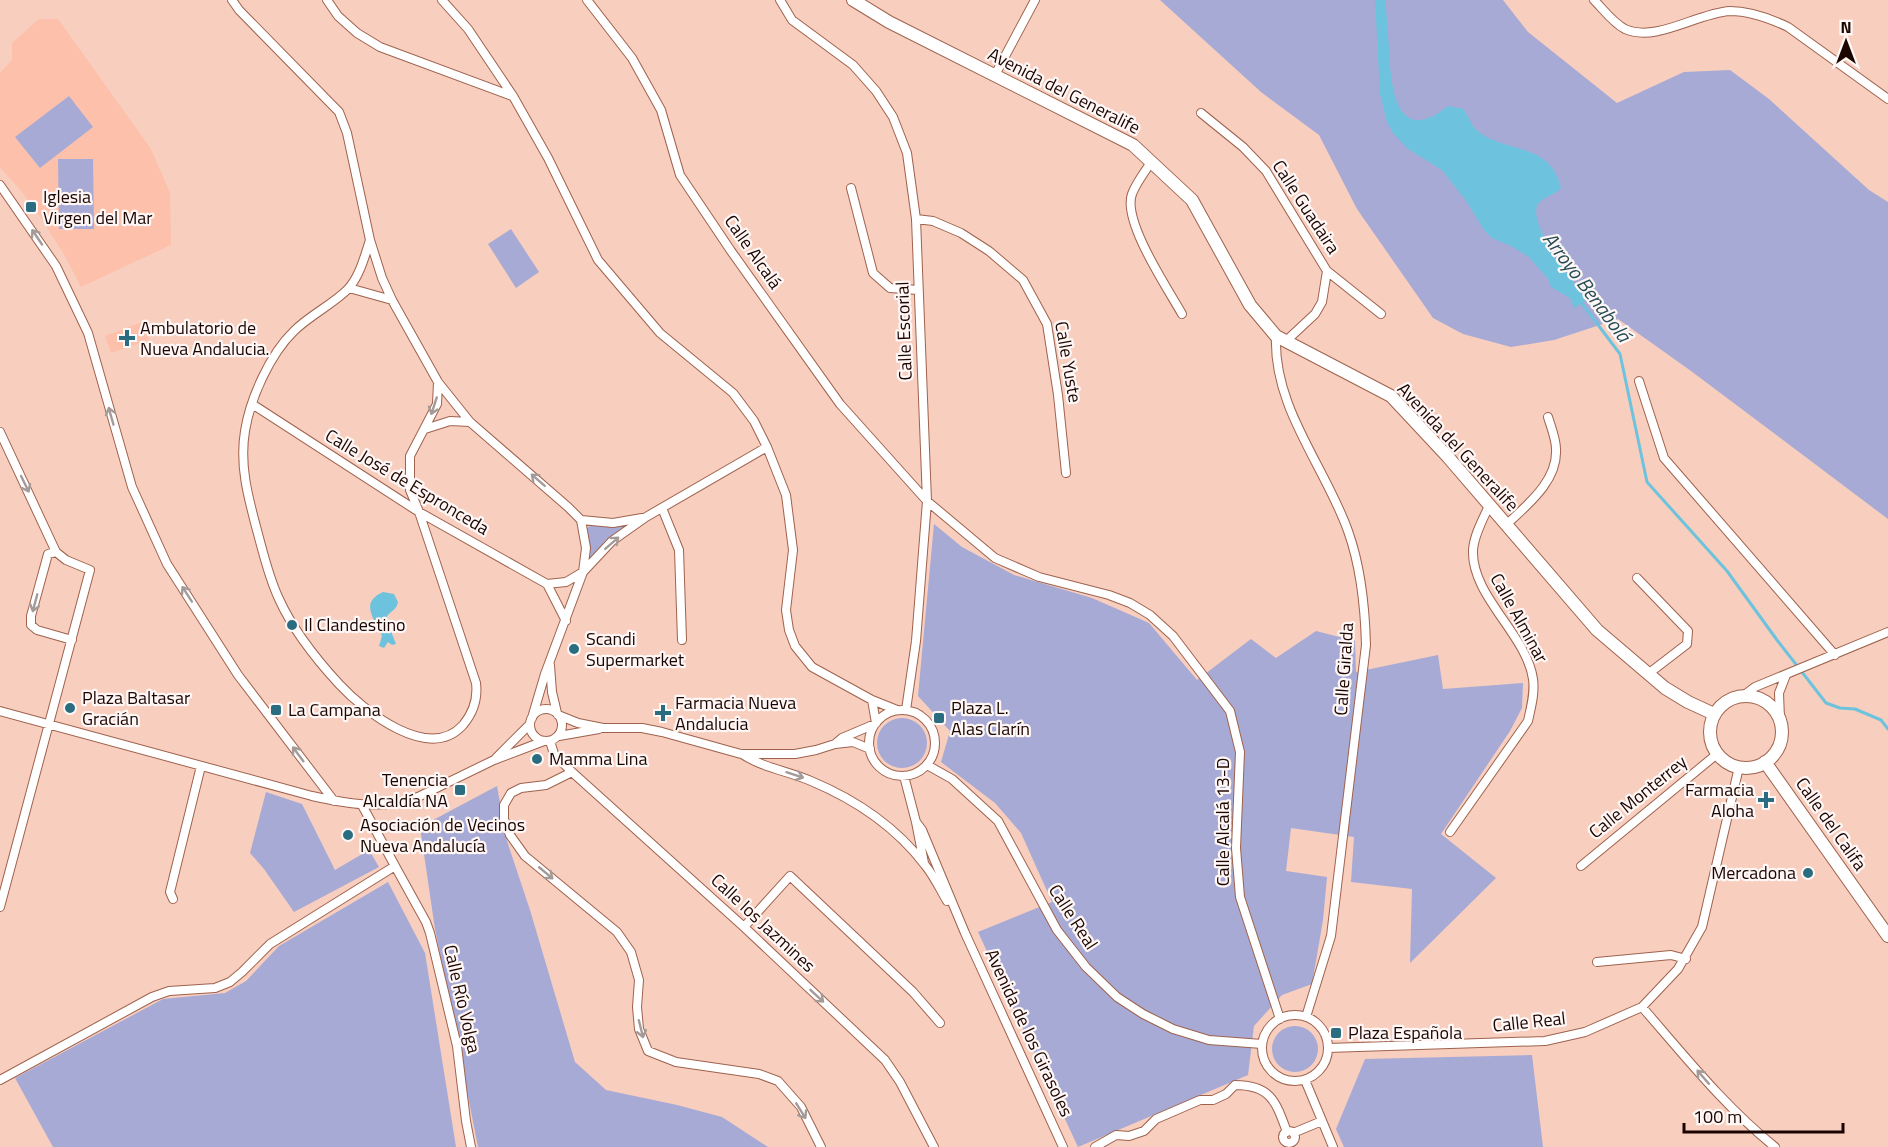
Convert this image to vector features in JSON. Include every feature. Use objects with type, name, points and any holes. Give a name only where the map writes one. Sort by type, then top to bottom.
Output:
[{"type":"street","points":[[232,0],[239,10],[339,112],[347,133],[370,240],[382,278],[438,382],[470,422],[580,520],[586,548],[583,573],[545,674],[531,721],[532,733],[539,740],[547,741]]},
{"type":"street","points":[[327,0],[338,16],[357,33],[380,46],[513,96]]},
{"type":"street","points":[[442,0],[468,29],[513,96],[548,158],[598,260],[660,333],[733,393],[754,421],[786,495],[793,550],[786,610],[789,630],[795,646],[812,667],[872,700],[916,712],[925,718],[935,736],[933,756],[927,765],[904,776],[886,771],[873,758],[870,749],[871,731],[875,723],[872,700]]},
{"type":"street","name":"Calle Alcalá","points":[[587,0],[633,58],[661,110],[680,175],[731,251],[840,404],[927,501]]},
{"type":"street","name":"Calle Escorial","points":[[780,0],[792,20],[853,66],[876,91],[893,117],[907,153],[915,219],[927,501],[916,641],[902,710]]},
{"type":"street","name":"Avenida del Generalife","points":[[853,0],[889,22],[1133,145],[1192,200],[1250,305],[1281,338],[1391,396],[1448,457],[1597,630],[1665,688],[1714,714]]},
{"type":"street","points":[[995,75],[1035,0]]},
{"type":"street","points":[[1594,0],[1624,29],[1642,33],[1730,11],[1770,19],[1788,27],[1888,99]]},
{"type":"street","name":"Calle Guadaira","points":[[1201,113],[1242,147],[1266,171],[1327,271],[1381,314]]},
{"type":"street","points":[[1151,162],[1131,196],[1131,212],[1135,230],[1182,314]]},
{"type":"street","points":[[0,185],[56,266],[88,333],[132,487],[167,564],[238,675],[334,801]]},
{"type":"street","points":[[851,188],[873,273],[890,288],[918,290]]},
{"type":"street","name":"Calle Yuste","points":[[915,219],[933,221],[961,233],[989,251],[1023,280],[1047,324],[1058,395],[1066,473]]},
{"type":"street","points":[[370,240],[361,266],[349,288],[294,330],[271,362],[252,404],[244,433],[246,490],[265,561],[278,598],[294,628],[340,685],[381,721],[416,736],[432,739],[451,734],[460,728],[474,707],[477,694],[476,683],[410,490],[410,456],[437,404],[438,382]]},
{"type":"street","name":"Calle Guadaira","points":[[1281,338],[1315,314],[1322,302],[1327,271]]},
{"type":"street","points":[[349,288],[392,300]]},
{"type":"street","name":"Calle Giralda","points":[[1281,338],[1275,355],[1282,389],[1349,532],[1362,590],[1366,645],[1331,936],[1306,1017]]},
{"type":"street","points":[[1639,381],[1664,458],[1835,655]]},
{"type":"street","name":"Calle José de Espronceda","points":[[252,404],[419,512],[547,584]]},
{"type":"street","points":[[1506,525],[1538,494],[1553,471],[1556,449],[1548,417]]},
{"type":"street","points":[[424,429],[450,421],[470,422]]},
{"type":"street","points":[[0,432],[56,552],[66,560],[90,570],[0,907]]},
{"type":"street","points":[[566,621],[547,584],[566,582],[583,573],[612,541],[646,517],[767,447]]},
{"type":"street","name":"Calle Alcalá 13-D","points":[[927,501],[994,558],[1039,577],[1109,595],[1130,603],[1150,615],[1173,636],[1230,711],[1240,752],[1236,848],[1240,897],[1280,1019]]},
{"type":"street","name":"Calle Alminar","points":[[1450,832],[1528,720],[1533,699],[1533,678],[1522,650],[1475,572],[1473,549],[1489,506]]},
{"type":"street","points":[[662,508],[679,550],[682,640]]},
{"type":"street","points":[[580,520],[613,523],[646,517]]},
{"type":"street","points":[[56,552],[48,554],[31,616],[31,625],[37,630],[72,640]]},
{"type":"street","points":[[1636,578],[1688,631],[1687,644],[1648,674]]},
{"type":"street","points":[[1786,675],[1779,693],[1782,731],[1780,744],[1774,754],[1765,762],[1752,767],[1738,767],[1726,762],[1717,754],[1709,734],[1714,714],[1726,701],[1743,696],[1755,687],[1888,632]]},
{"type":"street","points":[[550,664],[552,692],[562,725],[559,736]]},
{"type":"street","points":[[1743,696],[1761,699],[1769,704],[1780,719]]},
{"type":"street","points":[[494,760],[538,711],[543,710],[578,723],[603,728]]},
{"type":"street","points":[[836,744],[842,738],[875,723],[888,712],[902,710]]},
{"type":"street","points":[[0,711],[334,801],[378,806],[406,801],[494,760],[559,736],[603,728],[642,728],[741,754],[795,754],[853,742],[870,749]]},
{"type":"street","name":"Calle los Jazmines","points":[[547,741],[554,754],[572,772],[744,927],[885,1060],[900,1082],[934,1147]]},
{"type":"street","name":"Avenida de los Girasoles","points":[[741,754],[754,762],[807,779],[839,793],[888,826],[924,863],[965,933]]},
{"type":"street","name":"Calle Monterrey","points":[[1581,866],[1717,754]]},
{"type":"street","name":"Calle del Califa","points":[[1765,762],[1888,936]]},
{"type":"street","name":"Calle Real","points":[[927,765],[952,779],[998,821],[1057,930],[1086,967],[1117,997],[1143,1014],[1173,1029],[1209,1040],[1262,1044]]},
{"type":"street","points":[[173,899],[170,892],[201,766]]},
{"type":"street","name":"Calle Real","points":[[1328,1048],[1545,1041],[1585,1032],[1642,1006],[1678,969],[1702,927],[1738,767]]},
{"type":"street","points":[[572,772],[546,785],[521,788],[511,794],[504,805],[504,819],[510,835],[525,856],[617,932],[631,952],[639,980],[637,1007],[639,1029],[648,1051],[676,1062],[759,1074],[778,1081],[801,1107],[821,1147]]},
{"type":"street","name":"Avenida de los Girasoles","points":[[904,776],[924,863]]},
{"type":"street","name":"Calle Río Volga","points":[[362,805],[430,933],[457,1046],[471,1147]]},
{"type":"street","name":"Avenida de los Girasoles","points":[[916,822],[922,830],[965,933],[1063,1147]]},
{"type":"street","points":[[0,1080],[153,997],[169,991],[215,988],[230,982],[270,944],[395,866]]},
{"type":"street","points":[[744,927],[790,876],[913,992],[940,1023]]},
{"type":"street","points":[[1597,962],[1671,955],[1686,958]]},
{"type":"street","points":[[1642,1006],[1719,1095],[1775,1147]]},
{"type":"street","points":[[1288,1016],[1306,1017],[1322,1029],[1327,1038],[1327,1059],[1322,1068],[1305,1080],[1292,1081],[1279,1077],[1269,1069],[1263,1058],[1262,1044],[1265,1034],[1280,1019],[1288,1016]]},
{"type":"street","points":[[1305,1080],[1333,1147]]},
{"type":"street","points":[[1095,1147],[1116,1135],[1129,1136],[1144,1131],[1156,1119],[1200,1100],[1213,1100],[1226,1094],[1235,1085],[1244,1085],[1267,1094],[1276,1102],[1292,1138],[1322,1121]]},
{"type":"shaded area","points":[[1160,0],[1503,0],[1528,32],[1617,103],[1684,72],[1730,70],[1769,99],[1869,190],[1888,202],[1888,519],[1618,319],[1554,340],[1511,347],[1463,334],[1433,318],[1357,209],[1319,135],[1261,92]]},
{"type":"shaded area","points":[[1375,0],[1385,0],[1392,82],[1400,108],[1407,117],[1418,120],[1431,117],[1448,106],[1463,109],[1474,128],[1479,132],[1502,144],[1538,156],[1556,173],[1561,188],[1538,204],[1536,213],[1539,225],[1553,253],[1587,300],[1574,308],[1570,298],[1551,287],[1548,279],[1529,257],[1492,238],[1442,170],[1408,149],[1393,133],[1387,122],[1380,94]]},
{"type":"shaded area","points":[[39,19],[58,19],[151,149],[170,193],[171,245],[81,287],[41,218],[0,167],[0,73],[12,60],[12,43]]},
{"type":"shaded area","points":[[69,96],[93,127],[40,168],[15,137]]},
{"type":"shaded area","points":[[58,159],[93,159],[94,229],[59,229]]},
{"type":"shaded area","points":[[511,229],[539,272],[516,288],[488,244]]},
{"type":"shaded area","name":"Ambulatorio de Nueva Andalucia.","points":[[143,322],[149,340],[111,353],[105,336],[124,329],[127,336],[130,335],[128,327]]},
{"type":"shaded area","points":[[593,524],[612,527],[625,526],[605,541],[588,561],[587,528]]},
{"type":"shaded area","points":[[934,524],[962,547],[1014,575],[1092,598],[1149,623],[1197,680],[1251,639],[1276,658],[1316,631],[1355,641],[1356,672],[1438,655],[1443,689],[1523,683],[1522,708],[1510,731],[1441,834],[1496,878],[1410,963],[1412,889],[1351,882],[1354,837],[1291,828],[1286,871],[1327,877],[1323,920],[1312,984],[1282,995],[1254,1026],[1248,1075],[1078,1147],[978,932],[1052,902],[1021,833],[995,803],[941,762],[950,731],[918,696]]},
{"type":"shaded area","points":[[383,592],[394,594],[398,602],[386,619],[396,644],[392,645],[388,642],[384,648],[379,646],[382,636],[370,607],[371,601]]},
{"type":"shaded area","points":[[902,718],[920,725],[927,743],[920,761],[902,768],[884,761],[877,743],[884,725]]},
{"type":"shaded area","points":[[497,786],[507,841],[575,1062],[606,1090],[722,1117],[768,1147],[478,1147],[435,929],[420,827]]},
{"type":"shaded area","points":[[266,792],[302,804],[335,870],[369,850],[379,867],[294,912],[250,853]]},
{"type":"shaded area","points":[[388,882],[425,953],[456,1147],[53,1147],[15,1078],[163,999],[225,993],[246,981],[279,946]]},
{"type":"shaded area","points":[[1295,1026],[1311,1033],[1318,1049],[1311,1065],[1295,1072],[1279,1065],[1272,1049],[1279,1033]]},
{"type":"shaded area","points":[[1532,1055],[1543,1147],[1344,1147],[1336,1129],[1365,1059]]},
{"type":"waterway","name":"Arroyo Benabolá","points":[[1580,301],[1620,354],[1647,482],[1727,571],[1826,703],[1840,708],[1855,709],[1881,720],[1888,729]]},
{"type":"place","name":"Iglesia Virgen del Mar","points":[[31,207]]},
{"type":"place","name":"Ambulatorio de Nueva Andalucia.","points":[[127,338]]},
{"type":"place","name":"Il Clandestino","points":[[292,625]]},
{"type":"place","name":"Scandi Supermarket","points":[[574,649]]},
{"type":"place","name":"Plaza Baltasar Gracián","points":[[70,708]]},
{"type":"place","name":"La Campana","points":[[276,710]]},
{"type":"place","name":"Farmacia Nueva Andalucia","points":[[663,713]]},
{"type":"place","name":"Plaza L. Alas Clarín","points":[[939,718]]},
{"type":"place","name":"Mamma Lina","points":[[537,759]]},
{"type":"place","name":"Tenencia Alcaldía NA","points":[[460,790]]},
{"type":"place","name":"Farmacia Aloha","points":[[1766,800]]},
{"type":"place","name":"Asociación de Vecinos Nueva Andalucía","points":[[348,835]]},
{"type":"place","name":"Mercadona","points":[[1808,873]]},
{"type":"place","name":"Plaza Española","points":[[1336,1033]]}]
